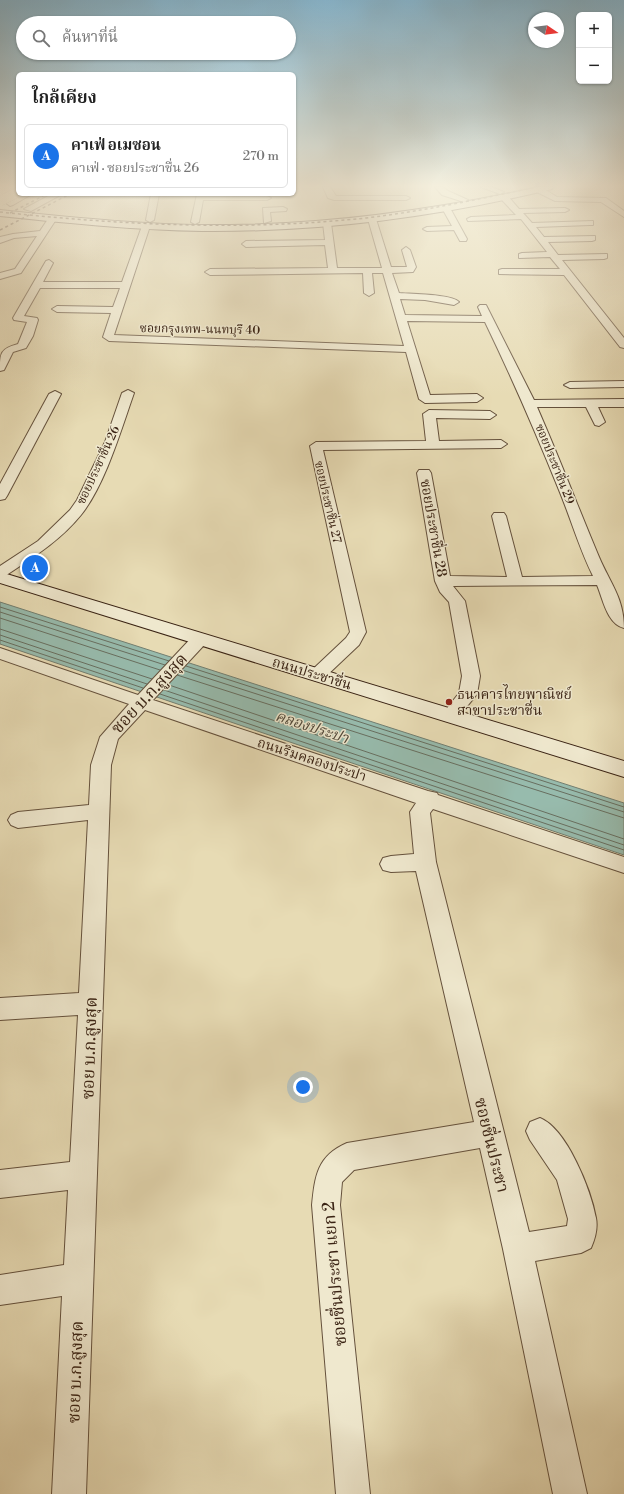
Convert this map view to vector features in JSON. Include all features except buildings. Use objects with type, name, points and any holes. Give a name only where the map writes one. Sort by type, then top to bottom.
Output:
[{"type":"main road","name":"ถนนประชาชื่น","points":[[0,578],[624,769]]},
{"type":"street","points":[[0,276],[18,271],[27,257]]},
{"type":"street","name":"ซอยกรุงเทพ-นนทบุรี 40","points":[[133,257],[126,273],[126,285],[108,337],[111,339],[410,348]]},
{"type":"street","points":[[331,257],[333,271]]},
{"type":"street","points":[[384,257],[425,399],[478,398]]},
{"type":"street","points":[[210,272],[388,271],[411,269],[408,257]]},
{"type":"street","points":[[556,257],[605,321],[622,340]]},
{"type":"street","points":[[0,368],[7,352],[10,349],[22,346],[28,336],[33,320],[18,318],[49,263]]},
{"type":"street","points":[[367,271],[369,293]]},
{"type":"street","points":[[502,272],[568,272]]},
{"type":"street","points":[[37,285],[126,285]]},
{"type":"street","points":[[395,296],[429,298],[454,302]]},
{"type":"street","name":"ซอยประชาชื่น 29","points":[[483,307],[530,404],[569,497],[592,559],[603,580],[619,619],[624,622]]},
{"type":"street","points":[[57,309],[118,310]]},
{"type":"street","points":[[402,318],[488,320]]},
{"type":"street","points":[[605,321],[618,321]]},
{"type":"street","points":[[570,385],[624,384]]},
{"type":"street","name":"ซอยประชาชื่น 26","points":[[0,573],[43,544],[75,513],[84,500],[111,442],[128,393]]},
{"type":"street","points":[[0,496],[55,394]]},
{"type":"street","points":[[590,403],[599,422]]},
{"type":"street","points":[[530,404],[624,403]]},
{"type":"street","points":[[433,444],[429,414],[490,415]]},
{"type":"street","name":"ซอยประชาชื่น 27","points":[[317,675],[353,641],[358,632],[316,446],[501,444]]},
{"type":"street","name":"ซอยประชาชื่น 28","points":[[424,473],[443,581],[448,592],[457,601],[471,676],[468,694],[450,716]]},
{"type":"street","points":[[499,516],[516,582]]},
{"type":"street","points":[[443,581],[516,582],[603,580]]},
{"type":"street","name":"ซอย บ.ก.สูงสุด","points":[[69,1494],[101,765],[109,737],[200,639]]},
{"type":"street","name":"ถนนริมคลองประปา","points":[[0,653],[624,865]]},
{"type":"street","name":"ซอยชื่นประชา","points":[[430,798],[420,812],[425,862],[518,1249],[570,1494]]},
{"type":"street","points":[[18,820],[99,812]]},
{"type":"street","points":[[391,864],[425,862]]},
{"type":"street","points":[[0,1009],[91,1003]]},
{"type":"street","points":[[518,1249],[581,1238],[582,1220],[569,1174],[540,1131]]},
{"type":"street","name":"ซอยชื่นประชา แยก 2","points":[[353,1494],[326,1205],[329,1176],[347,1157],[489,1133]]},
{"type":"street","points":[[0,1184],[84,1174]]},
{"type":"street","points":[[0,1290],[79,1278]]},
{"type":"water","name":"คลองประปา","points":[[0,602],[624,803],[624,855],[0,644]]},
{"type":"place","name":"คาเฟ่ อเมซอน","points":[[35,568]]},
{"type":"place","name":"ธนาคารไทยพาณิชย์ สาขาประชาชื่น","points":[[449,702]]}]
